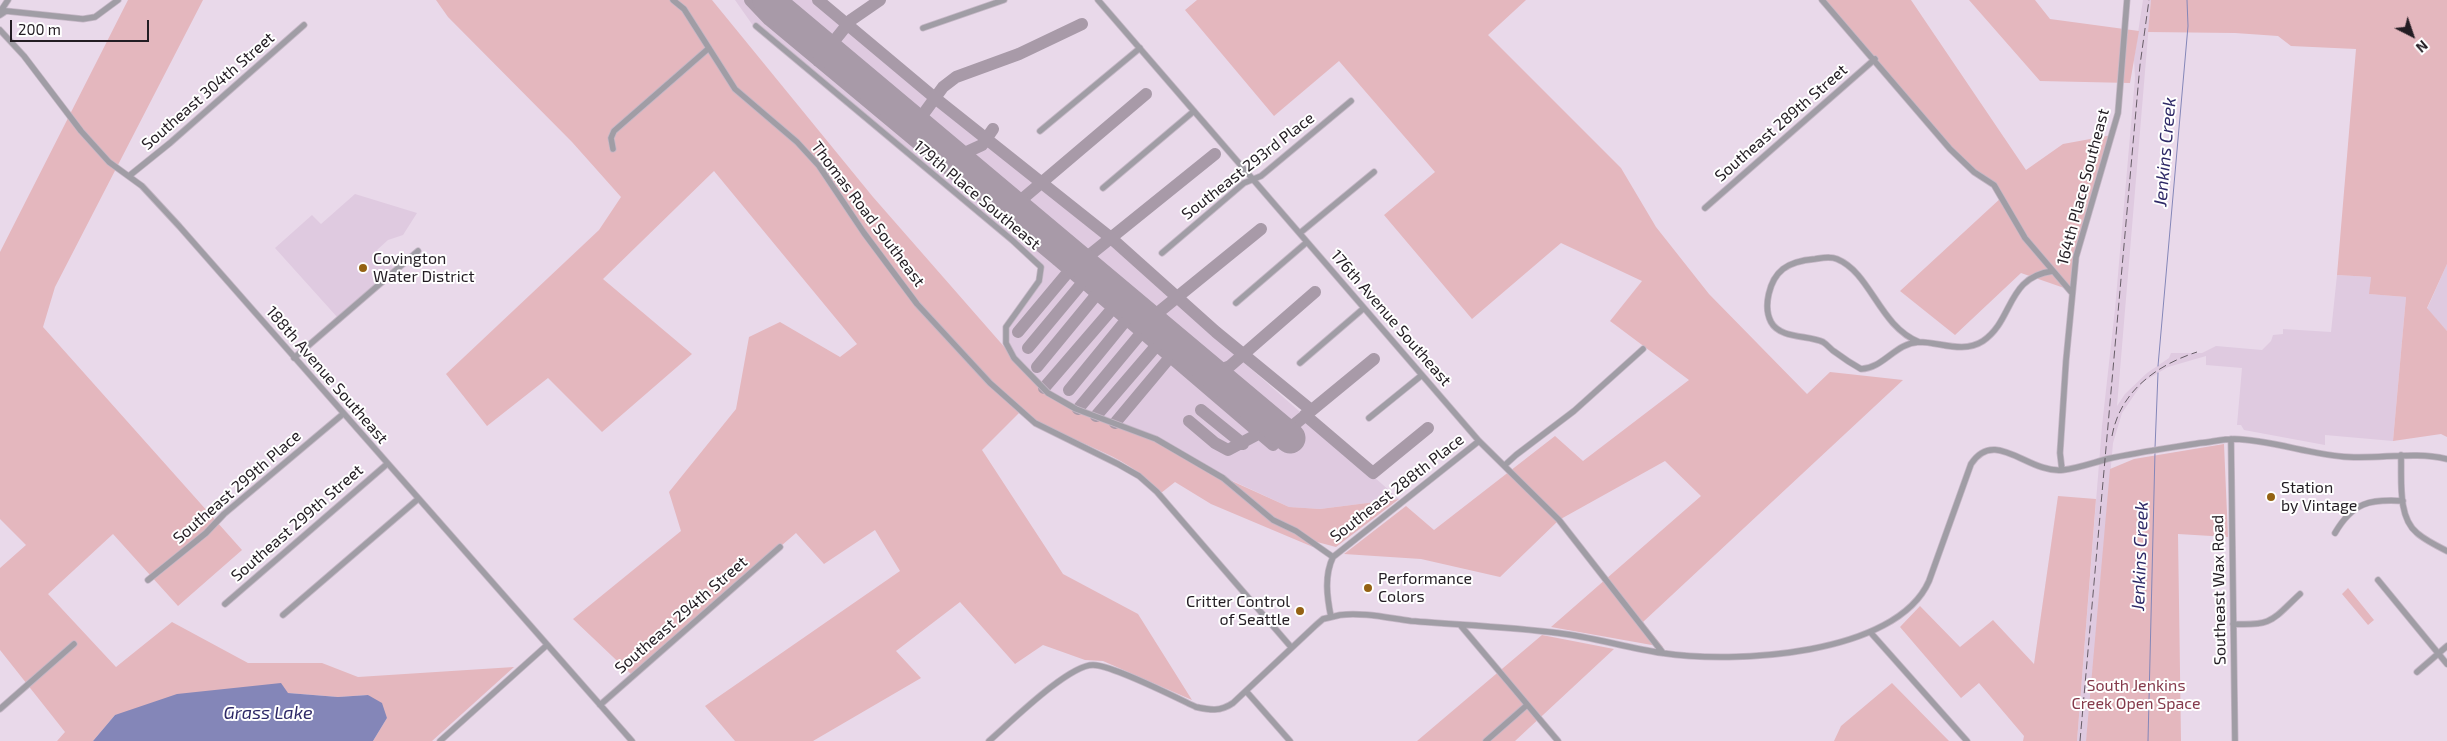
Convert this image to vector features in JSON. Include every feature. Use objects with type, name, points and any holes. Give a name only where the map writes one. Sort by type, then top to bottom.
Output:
[{"type":"street","points":[[0,13],[8,0]]},
{"type":"street","points":[[0,13],[6,11],[83,19],[95,17],[118,0]]},
{"type":"street","name":"Thomas Road Southeast","points":[[673,0],[684,9],[735,89],[797,142],[819,166],[864,233],[917,304],[990,383],[1028,419],[1139,476],[1157,492],[1290,647]]},
{"type":"street","points":[[923,28],[1004,0]]},
{"type":"street","name":"176th Avenue Southeast","points":[[1098,0],[1479,441],[1559,520],[1663,653]]},
{"type":"street","points":[[1822,0],[1875,59],[1911,106],[1950,149],[1974,172],[1994,185],[2025,238],[2072,293]]},
{"type":"street","name":"164th Place Southeast","points":[[2062,470],[2060,453],[2076,257],[2118,113],[2127,0]]},
{"type":"street","name":"Southeast 304th Street","points":[[129,176],[170,143],[304,25]]},
{"type":"street","name":"179th Place Southeast","points":[[756,26],[1012,240],[1041,268],[1038,280],[1006,327],[1006,343],[1014,358],[1048,393],[1076,409],[1156,439],[1223,478],[1273,520],[1296,531],[1333,557]]},
{"type":"street","name":"188th Avenue Southeast","points":[[0,30],[24,56],[81,131],[109,162],[142,186],[179,226],[632,741]]},
{"type":"street","points":[[613,149],[611,138],[614,131],[708,48]]},
{"type":"street","points":[[1040,131],[1140,48]]},
{"type":"street","name":"Southeast 289th Street","points":[[1705,208],[1875,59]]},
{"type":"street","name":"Southeast 293rd Place","points":[[1162,253],[1244,183],[1261,176],[1351,101]]},
{"type":"street","points":[[1103,188],[1194,111]]},
{"type":"street","points":[[1300,233],[1374,172]]},
{"type":"street","points":[[1236,303],[1307,242]]},
{"type":"street","points":[[294,358],[418,251]]},
{"type":"street","points":[[1919,342],[1895,350],[1876,366],[1861,369],[1823,342],[1805,339],[1777,329],[1771,322],[1768,302],[1773,282],[1782,270],[1798,261],[1826,257],[1839,259],[1862,279],[1883,312],[1905,334],[1919,342],[1966,347],[1976,345],[1990,335],[2024,282],[2039,273],[2053,271]]},
{"type":"street","points":[[1300,363],[1364,308]]},
{"type":"street","points":[[1505,465],[1516,454],[1589,399],[1643,349]]},
{"type":"street","points":[[1369,418],[1422,375]]},
{"type":"street","name":"Southeast 299th Place","points":[[148,580],[206,533],[224,514],[343,414]]},
{"type":"street","points":[[989,741],[1064,677],[1091,665],[1100,665],[1196,707],[1210,710],[1226,708],[1316,624],[1331,617],[1348,614],[1461,626],[1559,633],[1663,653],[1714,656],[1767,654],[1829,646],[1871,633],[1908,610],[1926,589],[1974,458],[1983,452],[1994,449],[2011,453],[2042,469],[2062,470],[2152,450],[2232,439],[2257,441],[2332,456],[2424,454],[2447,459]]},
{"type":"street","name":"Southeast Wax Road","points":[[2232,439],[2235,741]]},
{"type":"street","name":"Southeast 288th Place","points":[[1333,557],[1479,441]]},
{"type":"street","points":[[2401,455],[2403,501],[2405,515],[2411,528],[2447,551]]},
{"type":"street","name":"Southeast 299th Street","points":[[225,604],[387,464]]},
{"type":"street","points":[[283,615],[418,499]]},
{"type":"street","points":[[2335,533],[2345,519],[2373,500],[2403,501]]},
{"type":"street","name":"Southeast 294th Street","points":[[600,705],[780,547]]},
{"type":"street","points":[[1331,617],[1327,585],[1328,569],[1333,557]]},
{"type":"street","points":[[2378,580],[2447,664]]},
{"type":"street","points":[[2233,624],[2263,625],[2273,619],[2300,594]]},
{"type":"street","points":[[1461,626],[1558,741]]},
{"type":"street","points":[[1871,633],[1967,741]]},
{"type":"street","points":[[0,709],[74,644]]},
{"type":"street","points":[[440,741],[547,645]]},
{"type":"street","points":[[2417,672],[2447,646]]},
{"type":"street","points":[[1246,691],[1290,741]]},
{"type":"street","points":[[1486,741],[1527,705]]},
{"type":"shaded area","points":[[735,0],[814,0],[1099,235],[1399,499],[1320,509],[1289,507],[1078,409],[1048,393],[1014,358],[1006,343],[1006,327],[1038,281],[1040,267],[754,27]]},
{"type":"shaded area","points":[[2143,0],[2151,0],[2117,406],[2125,394],[2147,373],[2169,358],[2171,353],[2202,353],[2216,346],[2262,350],[2271,341],[2273,335],[2283,334],[2283,329],[2331,332],[2337,275],[2371,277],[2370,294],[2406,297],[2393,441],[2325,435],[2325,445],[2244,430],[2241,425],[2237,425],[2242,368],[2206,365],[2206,356],[2168,367],[2143,382],[2122,413],[2113,443],[2087,735],[2086,741],[2077,741],[2102,426],[2115,309],[2135,78],[2134,59]]},
{"type":"shaded area","points":[[355,194],[417,213],[403,235],[388,240],[377,250],[394,269],[338,318],[275,248],[312,215],[321,224]]},
{"type":"shaded area","points":[[2447,264],[2447,331],[2427,309]]},
{"type":"green space","points":[[128,0],[203,0],[55,287],[43,327],[242,550],[178,606],[113,534],[48,594],[116,667],[172,622],[248,663],[322,663],[358,677],[514,667],[432,741],[373,741],[387,718],[368,695],[338,697],[288,693],[115,715],[93,741],[57,741],[65,732],[0,650],[0,568],[26,545],[0,519],[0,252]]},
{"type":"green space","points":[[436,0],[712,0],[873,197],[1014,358],[1048,393],[1078,409],[1156,439],[1223,477],[1289,507],[1320,509],[1399,499],[1336,547],[1317,542],[1313,547],[1211,504],[1175,482],[1161,493],[1146,478],[1130,467],[1038,422],[1021,411],[982,450],[1063,574],[1138,614],[1192,700],[1103,661],[1085,660],[1043,645],[1015,664],[960,602],[896,651],[921,678],[813,741],[735,741],[705,706],[900,571],[875,530],[824,564],[796,533],[632,675],[573,619],[681,531],[669,492],[736,409],[749,337],[780,322],[840,357],[857,344],[714,171],[603,279],[692,354],[602,432],[548,378],[487,426],[446,374],[599,230],[621,197],[572,142],[448,17]]},
{"type":"green space","points":[[1197,0],[1526,0],[1488,35],[1621,168],[1656,227],[1709,294],[1807,394],[1830,372],[1903,380],[1643,622],[1663,647],[1551,627],[1701,496],[1665,461],[1559,520],[1500,577],[1421,559],[1344,554],[1406,506],[1434,530],[1555,436],[1583,461],[1689,380],[1610,321],[1642,281],[1561,243],[1472,319],[1384,215],[1435,172],[1339,61],[1274,116],[1185,10]]},
{"type":"green space","points":[[1822,0],[1911,0],[2026,170],[2063,144],[2112,135],[2070,290],[2021,273],[1955,335],[1900,291],[2002,197],[1994,185],[1950,149]]},
{"type":"green space","points":[[1969,0],[2035,0],[2050,19],[2139,31],[2130,83],[2040,81]]},
{"type":"green space","points":[[2151,0],[2447,0],[2447,264],[2427,308],[2447,331],[2447,437],[2441,434],[2393,441],[2406,297],[2369,294],[2371,277],[2337,275],[2356,49],[2291,46],[2278,36],[2235,33],[2148,32]]},
{"type":"green space","name":"South Jenkins Creek Open Space","points":[[2224,444],[2228,537],[2178,534],[2181,741],[2086,741],[2110,469],[2134,459]]},
{"type":"green space","points":[[2058,496],[2096,499],[2077,741],[2023,741],[2024,736],[1979,683],[1961,698],[1900,627],[1920,606],[1960,647],[1993,620],[2034,664]]},
{"type":"green space","points":[[2348,588],[2374,620],[2368,625],[2342,594]]},
{"type":"green space","points":[[1542,635],[1614,649],[1515,741],[1417,741]]},
{"type":"green space","points":[[1892,683],[1949,741],[1834,741],[1841,726]]},
{"type":"water","name":"Grass Lake","points":[[281,683],[288,693],[338,697],[368,695],[382,703],[387,718],[373,741],[93,741],[115,715],[177,694]]},
{"type":"waterway","name":"Jenkins Creek","points":[[2158,366],[2188,26],[2187,0]]},
{"type":"waterway","name":"Jenkins Creek","points":[[2155,448],[2158,373]]},
{"type":"waterway","name":"Jenkins Creek","points":[[2148,741],[2155,452]]},
{"type":"taxiway","points":[[750,0],[769,20]]},
{"type":"taxiway","points":[[818,0],[935,98],[1111,238],[1216,332],[1311,410]]},
{"type":"taxiway","points":[[818,61],[851,20],[880,0]]},
{"type":"taxiway","points":[[778,9],[769,20],[1057,260],[1273,445],[1284,433],[1374,359]]},
{"type":"taxiway","points":[[908,135],[943,87],[956,77],[1019,54],[1082,24]]},
{"type":"taxiway","points":[[1014,206],[1146,94]]},
{"type":"taxiway","points":[[956,157],[982,145],[993,129]]},
{"type":"taxiway","points":[[1081,262],[1215,154]]},
{"type":"taxiway","points":[[1149,320],[1261,229]]},
{"type":"taxiway","points":[[1051,237],[1057,260]]},
{"type":"taxiway","points":[[1018,332],[1069,271]]},
{"type":"taxiway","points":[[1028,348],[1083,282]]},
{"type":"taxiway","points":[[1212,373],[1230,366],[1315,292]]},
{"type":"taxiway","points":[[1037,367],[1097,294]]},
{"type":"taxiway","points":[[1044,388],[1113,308]]},
{"type":"taxiway","points":[[1069,390],[1127,319]]},
{"type":"taxiway","points":[[1078,409],[1142,332]]},
{"type":"taxiway","points":[[1096,416],[1157,345]]},
{"type":"taxiway","points":[[1181,365],[1190,354]]},
{"type":"taxiway","points":[[1115,423],[1171,356]]},
{"type":"taxiway","points":[[1201,410],[1243,444]]},
{"type":"taxiway","points":[[1305,415],[1373,473],[1428,428]]},
{"type":"taxiway","points":[[1189,421],[1215,443],[1228,450],[1260,433]]},
{"type":"runway","points":[[768,0],[1290,438]]},
{"type":"railway","points":[[2080,741],[2140,65],[2149,0]]},
{"type":"railway","points":[[2112,436],[2116,420],[2123,406],[2142,382],[2168,364],[2197,352]]},
{"type":"place","name":"Covington Water District","points":[[363,268]]},
{"type":"place","name":"Station by Vintage","points":[[2271,497]]},
{"type":"place","name":"Performance Colors","points":[[1368,588]]},
{"type":"place","name":"Critter Control of Seattle","points":[[1300,611]]}]
